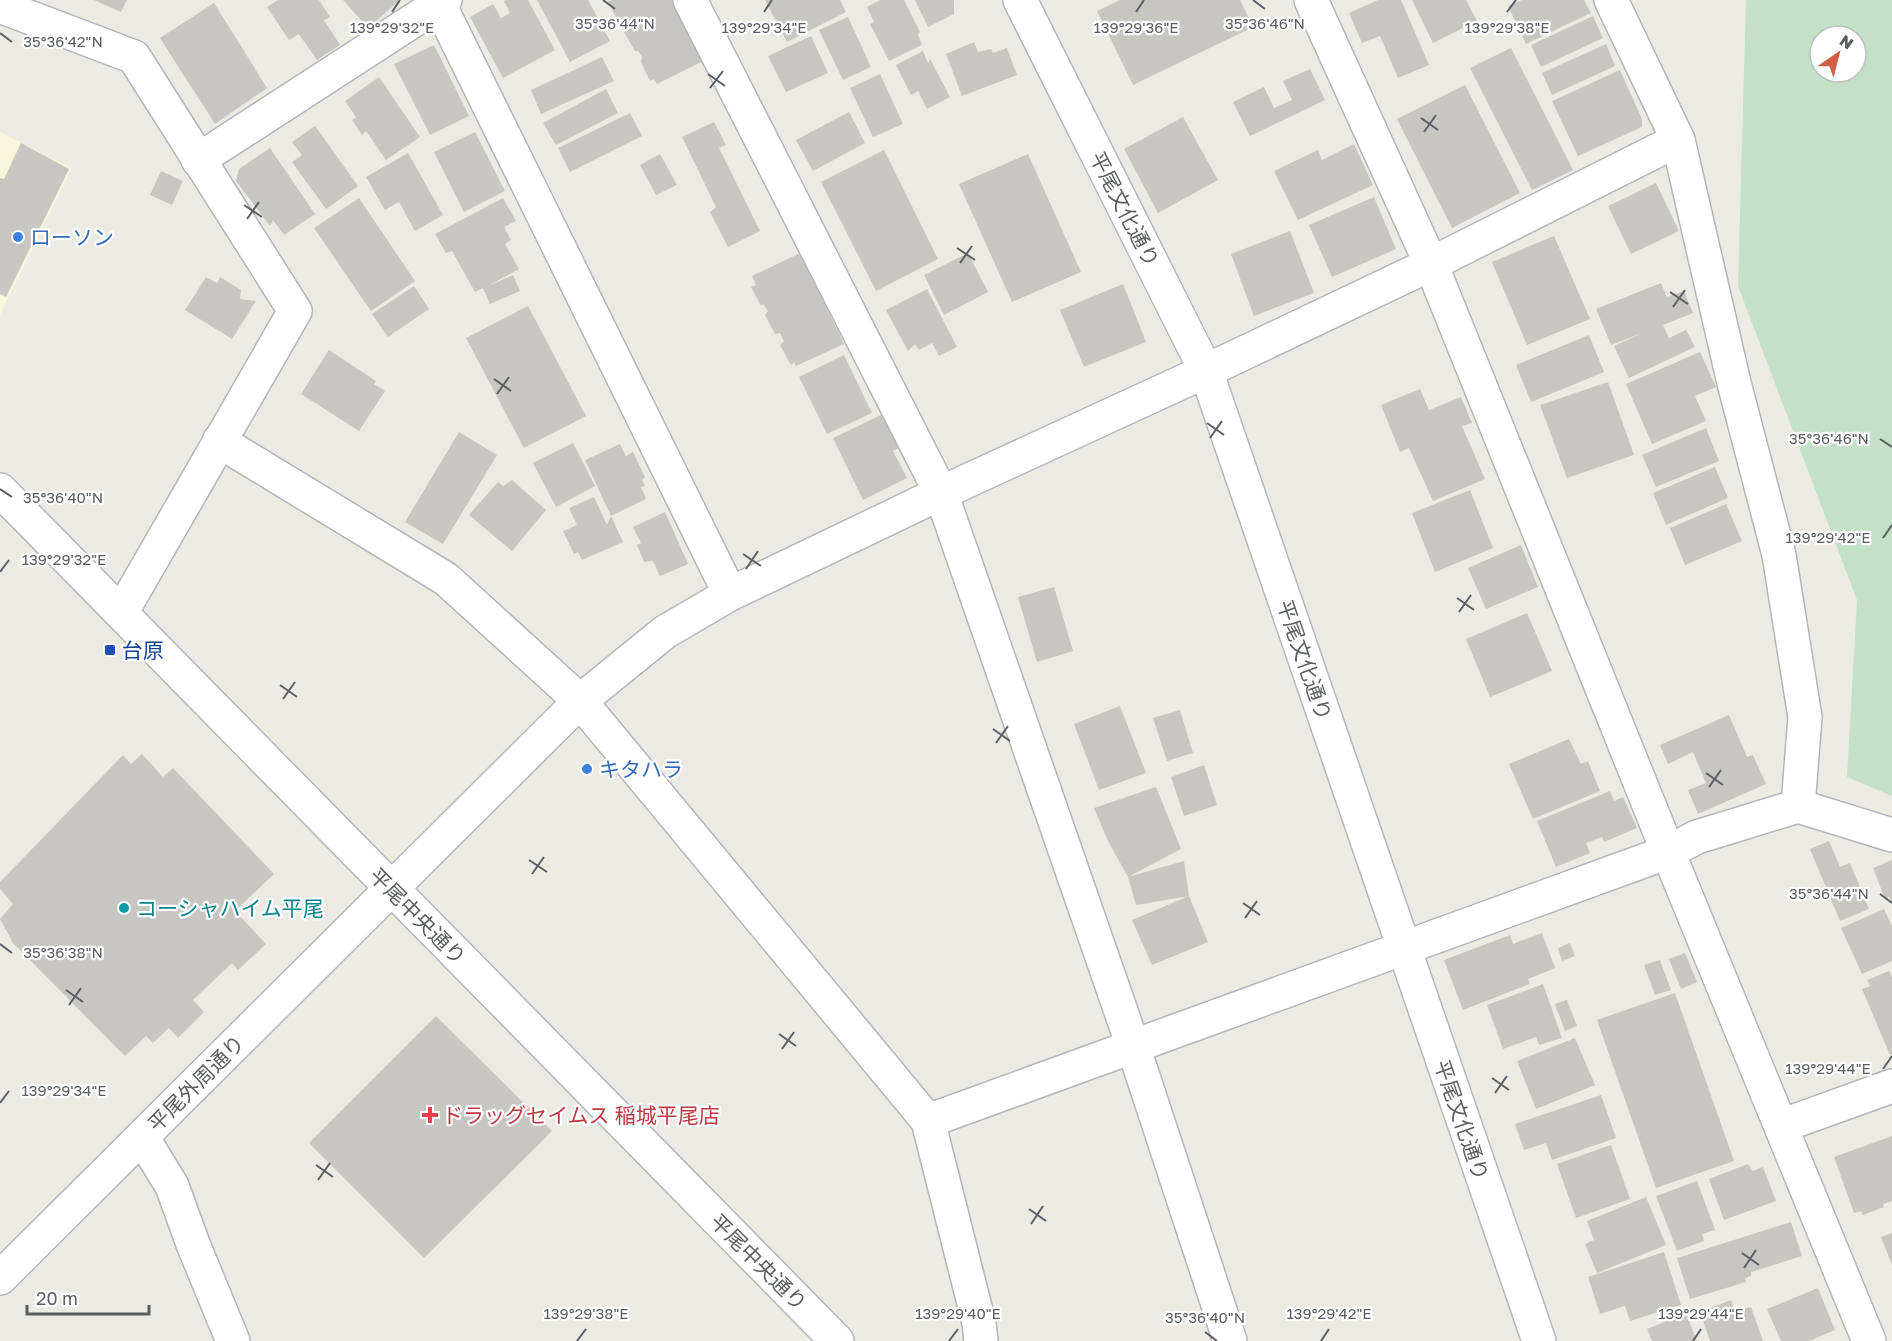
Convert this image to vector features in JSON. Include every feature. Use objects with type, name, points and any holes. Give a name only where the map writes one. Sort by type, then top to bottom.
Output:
[{"type":"street","points":[[690,0],[941,493],[1133,1046],[1230,1341]]},
{"type":"street","name":"平尾文化通り","points":[[1020,0],[1206,371],[1539,1341]]},
{"type":"street","points":[[1311,0],[1431,264],[1668,852],[1869,1341]]},
{"type":"street","points":[[1611,0],[1678,140],[1734,384],[1779,555],[1805,717],[1798,806]]},
{"type":"street","points":[[198,160],[440,1],[730,594]]},
{"type":"street","points":[[0,6],[134,57],[295,311],[121,613]]},
{"type":"street","name":"平尾外周通り","points":[[0,1278],[580,701],[664,632],[730,594],[1431,264],[1678,140]]},
{"type":"street","points":[[219,441],[446,579],[580,701],[928,1121],[979,1323],[981,1341]]},
{"type":"street","name":"平尾中央通り","points":[[0,490],[837,1341]]},
{"type":"street","points":[[928,1121],[1668,852],[1697,837],[1798,806],[1892,836]]},
{"type":"street","points":[[1781,1126],[1892,1086]]},
{"type":"street","points":[[142,1137],[172,1186],[233,1341]]},
{"type":"shaded area","name":"ローソン","points":[[0,132],[72,168],[0,315]]},
{"type":"green space","points":[[1746,0],[1892,0],[1892,796],[1847,777],[1857,600],[1738,286]]},
{"type":"building","points":[[94,0],[127,0],[121,12]]},
{"type":"building","points":[[278,0],[319,0],[330,17],[324,20],[340,45],[317,60],[299,34],[289,40],[267,7]]},
{"type":"building","points":[[343,0],[400,0],[368,28]]},
{"type":"building","points":[[528,0],[555,50],[503,78],[470,17],[493,4],[501,18],[510,13],[504,1]]},
{"type":"building","points":[[537,0],[588,0],[610,41],[570,62]]},
{"type":"building","points":[[675,0],[705,60],[657,84],[654,79],[650,81],[641,62],[642,57],[638,51],[635,51],[624,32],[627,30],[623,23],[619,24],[608,1]]},
{"type":"building","points":[[765,0],[840,0],[846,12],[787,42]]},
{"type":"building","points":[[880,0],[904,0],[920,32],[918,35],[922,45],[889,61],[870,24],[874,22],[867,7]]},
{"type":"building","points":[[915,0],[954,0],[954,14],[928,27]]},
{"type":"building","points":[[1120,0],[1240,0],[1253,27],[1133,85],[1097,11]]},
{"type":"building","points":[[1378,0],[1401,0],[1429,65],[1398,78],[1380,36],[1362,43],[1349,13]]},
{"type":"building","points":[[1412,0],[1466,0],[1477,21],[1433,43]]},
{"type":"building","points":[[1522,0],[1584,0],[1591,13],[1526,44],[1508,6]]},
{"type":"building","points":[[214,3],[267,88],[215,124],[160,38]]},
{"type":"building","points":[[1593,16],[1603,38],[1541,67],[1531,45]]},
{"type":"building","points":[[848,17],[871,67],[843,80],[819,30]]},
{"type":"building","points":[[811,36],[828,73],[786,92],[768,56]]},
{"type":"building","points":[[974,42],[978,52],[991,49],[993,53],[1007,48],[1017,75],[962,96],[946,54]]},
{"type":"building","points":[[1606,44],[1615,66],[1552,95],[1542,73]]},
{"type":"building","points":[[434,45],[469,116],[430,135],[394,64]]},
{"type":"building","points":[[1511,48],[1573,170],[1532,190],[1470,68]]},
{"type":"building","points":[[923,51],[928,63],[930,59],[950,97],[927,109],[918,91],[911,95],[896,65]]},
{"type":"building","points":[[602,57],[614,81],[541,114],[531,90]]},
{"type":"building","points":[[1310,69],[1325,100],[1250,136],[1233,102],[1264,87],[1274,108],[1292,100],[1283,81]]},
{"type":"building","points":[[1620,70],[1642,119],[1642,127],[1578,156],[1552,101]]},
{"type":"building","points":[[880,74],[903,124],[873,137],[850,88]]},
{"type":"building","points":[[379,77],[420,137],[386,160],[366,131],[362,135],[352,120],[356,117],[345,101]]},
{"type":"building","points":[[1465,85],[1520,193],[1452,228],[1397,119]]},
{"type":"building","points":[[606,89],[618,113],[556,145],[543,123]]},
{"type":"building","points":[[849,112],[865,143],[813,171],[796,140]]},
{"type":"building","points":[[630,113],[642,136],[570,172],[558,148]]},
{"type":"building","points":[[1183,117],[1218,180],[1158,213],[1124,149]]},
{"type":"building","points":[[714,122],[726,145],[719,148],[760,231],[728,247],[710,212],[716,207],[682,137]]},
{"type":"building","points":[[315,126],[358,186],[326,209],[292,162],[302,155],[292,142]]},
{"type":"building","points":[[475,132],[505,191],[464,212],[434,152]]},
{"type":"building","name":"ローソン","points":[[21,143],[69,169],[6,297],[0,294],[0,178],[4,179]]},
{"type":"building","points":[[1354,144],[1373,185],[1298,220],[1274,171],[1318,150],[1322,160]]},
{"type":"building","points":[[270,148],[315,214],[284,235],[273,220],[270,226],[236,181],[239,169]]},
{"type":"building","points":[[884,150],[938,259],[876,291],[821,182]]},
{"type":"building","points":[[408,153],[443,215],[415,231],[399,202],[385,210],[366,177]]},
{"type":"building","points":[[660,154],[677,185],[656,195],[640,165]]},
{"type":"building","points":[[1028,154],[1081,272],[1012,302],[959,184]]},
{"type":"building","points":[[161,171],[183,181],[172,205],[150,195]]},
{"type":"building","points":[[1656,183],[1679,231],[1631,254],[1608,206]]},
{"type":"building","points":[[1374,197],[1396,249],[1332,277],[1309,225]]},
{"type":"building","points":[[359,198],[415,281],[371,311],[314,228]]},
{"type":"building","points":[[503,198],[516,221],[504,227],[511,240],[505,244],[519,269],[488,286],[513,275],[520,291],[490,304],[483,288],[475,292],[452,251],[446,253],[435,234]]},
{"type":"building","points":[[1290,231],[1314,293],[1254,316],[1231,254]]},
{"type":"building","points":[[1554,236],[1590,319],[1527,345],[1492,262]]},
{"type":"building","points":[[800,253],[844,344],[796,366],[794,362],[791,365],[780,345],[784,341],[780,333],[775,334],[765,315],[768,311],[763,304],[761,306],[751,287],[756,285],[752,276]]},
{"type":"building","points":[[968,253],[988,292],[944,315],[924,275]]},
{"type":"building","points":[[206,277],[217,283],[220,277],[241,290],[240,299],[256,301],[232,339],[185,310]]},
{"type":"building","points":[[1661,283],[1667,297],[1684,291],[1693,313],[1663,325],[1669,338],[1686,330],[1695,347],[1629,378],[1614,346],[1642,333],[1611,345],[1596,309]]},
{"type":"building","points":[[1123,284],[1146,342],[1084,367],[1060,310]]},
{"type":"building","points":[[414,286],[429,309],[388,337],[372,314]]},
{"type":"building","points":[[927,289],[957,347],[939,356],[932,343],[919,350],[915,344],[908,351],[886,310]]},
{"type":"building","points":[[528,306],[586,416],[524,448],[466,338]]},
{"type":"building","points":[[1589,335],[1604,372],[1531,402],[1516,365]]},
{"type":"building","points":[[329,350],[376,381],[374,384],[385,391],[359,431],[301,394]]},
{"type":"building","points":[[1700,352],[1716,387],[1695,396],[1706,421],[1652,444],[1626,384]]},
{"type":"building","points":[[844,355],[872,413],[827,434],[799,377]]},
{"type":"building","points":[[1608,382],[1634,455],[1567,478],[1540,405]]},
{"type":"building","points":[[1420,389],[1429,410],[1461,397],[1472,423],[1462,426],[1485,479],[1433,501],[1409,448],[1400,452],[1381,405]]},
{"type":"building","points":[[883,414],[899,448],[893,451],[907,478],[863,500],[833,438]]},
{"type":"building","points":[[1706,428],[1719,461],[1656,487],[1642,455]]},
{"type":"building","points":[[459,432],[497,455],[443,544],[405,522]]},
{"type":"building","points":[[573,443],[595,486],[556,507],[533,463]]},
{"type":"building","points":[[620,444],[626,456],[633,452],[645,477],[642,480],[645,486],[641,487],[646,499],[611,516],[585,460]]},
{"type":"building","points":[[1715,467],[1728,498],[1666,525],[1653,493]]},
{"type":"building","points":[[512,480],[546,510],[512,551],[469,515],[498,482],[503,486]]},
{"type":"building","points":[[1470,490],[1493,548],[1435,572],[1412,513]]},
{"type":"building","points":[[594,497],[607,525],[611,516],[623,542],[582,560],[578,552],[574,554],[563,531],[577,525],[569,508]]},
{"type":"building","points":[[1726,504],[1742,541],[1685,565],[1670,528]]},
{"type":"building","points":[[665,512],[688,564],[660,576],[653,561],[644,562],[637,545],[641,543],[633,527]]},
{"type":"building","points":[[1521,545],[1538,587],[1486,609],[1468,568]]},
{"type":"building","points":[[1054,587],[1073,651],[1037,662],[1018,597]]},
{"type":"building","points":[[1527,613],[1552,671],[1490,697],[1466,639]]},
{"type":"building","points":[[1120,706],[1146,773],[1099,790],[1074,724]]},
{"type":"building","points":[[1180,710],[1193,753],[1167,761],[1153,718]]},
{"type":"building","points":[[1729,715],[1747,757],[1753,755],[1766,784],[1698,814],[1688,790],[1706,783],[1693,752],[1668,764],[1660,745]]},
{"type":"building","points":[[1569,739],[1581,764],[1588,761],[1600,791],[1533,819],[1509,764]]},
{"type":"building","name":"コーシャハイム平尾","points":[[142,754],[163,777],[173,768],[274,874],[235,911],[266,944],[238,970],[232,963],[193,1000],[204,1012],[178,1038],[169,1028],[153,1043],[146,1036],[125,1056],[13,943],[0,919],[13,904],[0,889],[0,882],[123,755],[131,764]]},
{"type":"building","points":[[1204,765],[1217,805],[1184,816],[1171,777]]},
{"type":"building","points":[[1156,787],[1181,849],[1128,877],[1108,841],[1094,808]]},
{"type":"building","points":[[1610,791],[1614,801],[1623,797],[1637,828],[1604,842],[1602,837],[1586,843],[1590,853],[1556,867],[1537,821]]},
{"type":"building","points":[[1829,841],[1840,867],[1850,863],[1869,909],[1840,921],[1810,849]]},
{"type":"building","points":[[1892,860],[1892,903],[1889,897],[1885,899],[1873,868]]},
{"type":"building","points":[[1184,861],[1189,896],[1136,905],[1128,877]]},
{"type":"building","points":[[1189,896],[1208,942],[1152,965],[1132,920]]},
{"type":"building","points":[[1884,909],[1892,926],[1892,961],[1862,974],[1841,928]]},
{"type":"building","points":[[1542,933],[1555,968],[1528,979],[1530,984],[1463,1010],[1444,960],[1510,935],[1513,944]]},
{"type":"building","points":[[1570,943],[1575,956],[1562,961],[1558,948]]},
{"type":"building","points":[[1685,953],[1697,982],[1681,989],[1669,959]]},
{"type":"building","points":[[1660,960],[1671,990],[1655,995],[1644,965]]},
{"type":"building","points":[[1889,971],[1892,977],[1892,1054],[1890,1055],[1862,989],[1870,986],[1867,980]]},
{"type":"building","points":[[1543,984],[1562,1038],[1539,1045],[1536,1037],[1503,1049],[1487,1005]]},
{"type":"building","points":[[1675,993],[1734,1161],[1656,1188],[1597,1020]]},
{"type":"building","points":[[1567,1000],[1577,1026],[1565,1031],[1555,1004]]},
{"type":"building","points":[[436,1016],[552,1131],[424,1258],[309,1143]]},
{"type":"building","points":[[1575,1038],[1595,1085],[1536,1109],[1517,1061]]},
{"type":"building","points":[[1601,1095],[1616,1138],[1552,1160],[1546,1143],[1524,1150],[1515,1124]]},
{"type":"building","points":[[1892,1136],[1892,1201],[1883,1204],[1884,1207],[1863,1215],[1861,1211],[1854,1213],[1834,1157]]},
{"type":"building","points":[[1611,1145],[1630,1199],[1576,1218],[1557,1164]]},
{"type":"building","points":[[1748,1164],[1753,1171],[1763,1167],[1776,1201],[1724,1220],[1709,1179]]},
{"type":"building","points":[[1697,1181],[1715,1230],[1702,1234],[1704,1241],[1677,1251],[1656,1196]]},
{"type":"building","points":[[1646,1197],[1666,1245],[1597,1273],[1585,1244],[1594,1240],[1587,1221]]},
{"type":"building","points":[[1791,1222],[1802,1256],[1751,1272],[1751,1276],[1745,1278],[1746,1282],[1690,1299],[1677,1258]]},
{"type":"building","points":[[1892,1233],[1892,1265],[1881,1237]]},
{"type":"building","points":[[1664,1252],[1681,1305],[1630,1321],[1625,1306],[1600,1314],[1588,1277]]},
{"type":"building","points":[[1818,1288],[1835,1330],[1809,1341],[1781,1341],[1767,1309]]},
{"type":"building","points":[[1731,1300],[1735,1311],[1751,1307],[1763,1341],[1710,1341],[1700,1312]]},
{"type":"building","points":[[1686,1313],[1697,1341],[1652,1341],[1647,1329]]},
{"type":"place","name":"ローソン","points":[[18,237]]},
{"type":"place","name":"台原","points":[[110,650]]},
{"type":"place","name":"キタハラ","points":[[587,769]]},
{"type":"place","name":"コーシャハイム平尾","points":[[124,908]]},
{"type":"place","name":"ドラッグセイムス 稲城平尾店","points":[[430,1115]]}]
